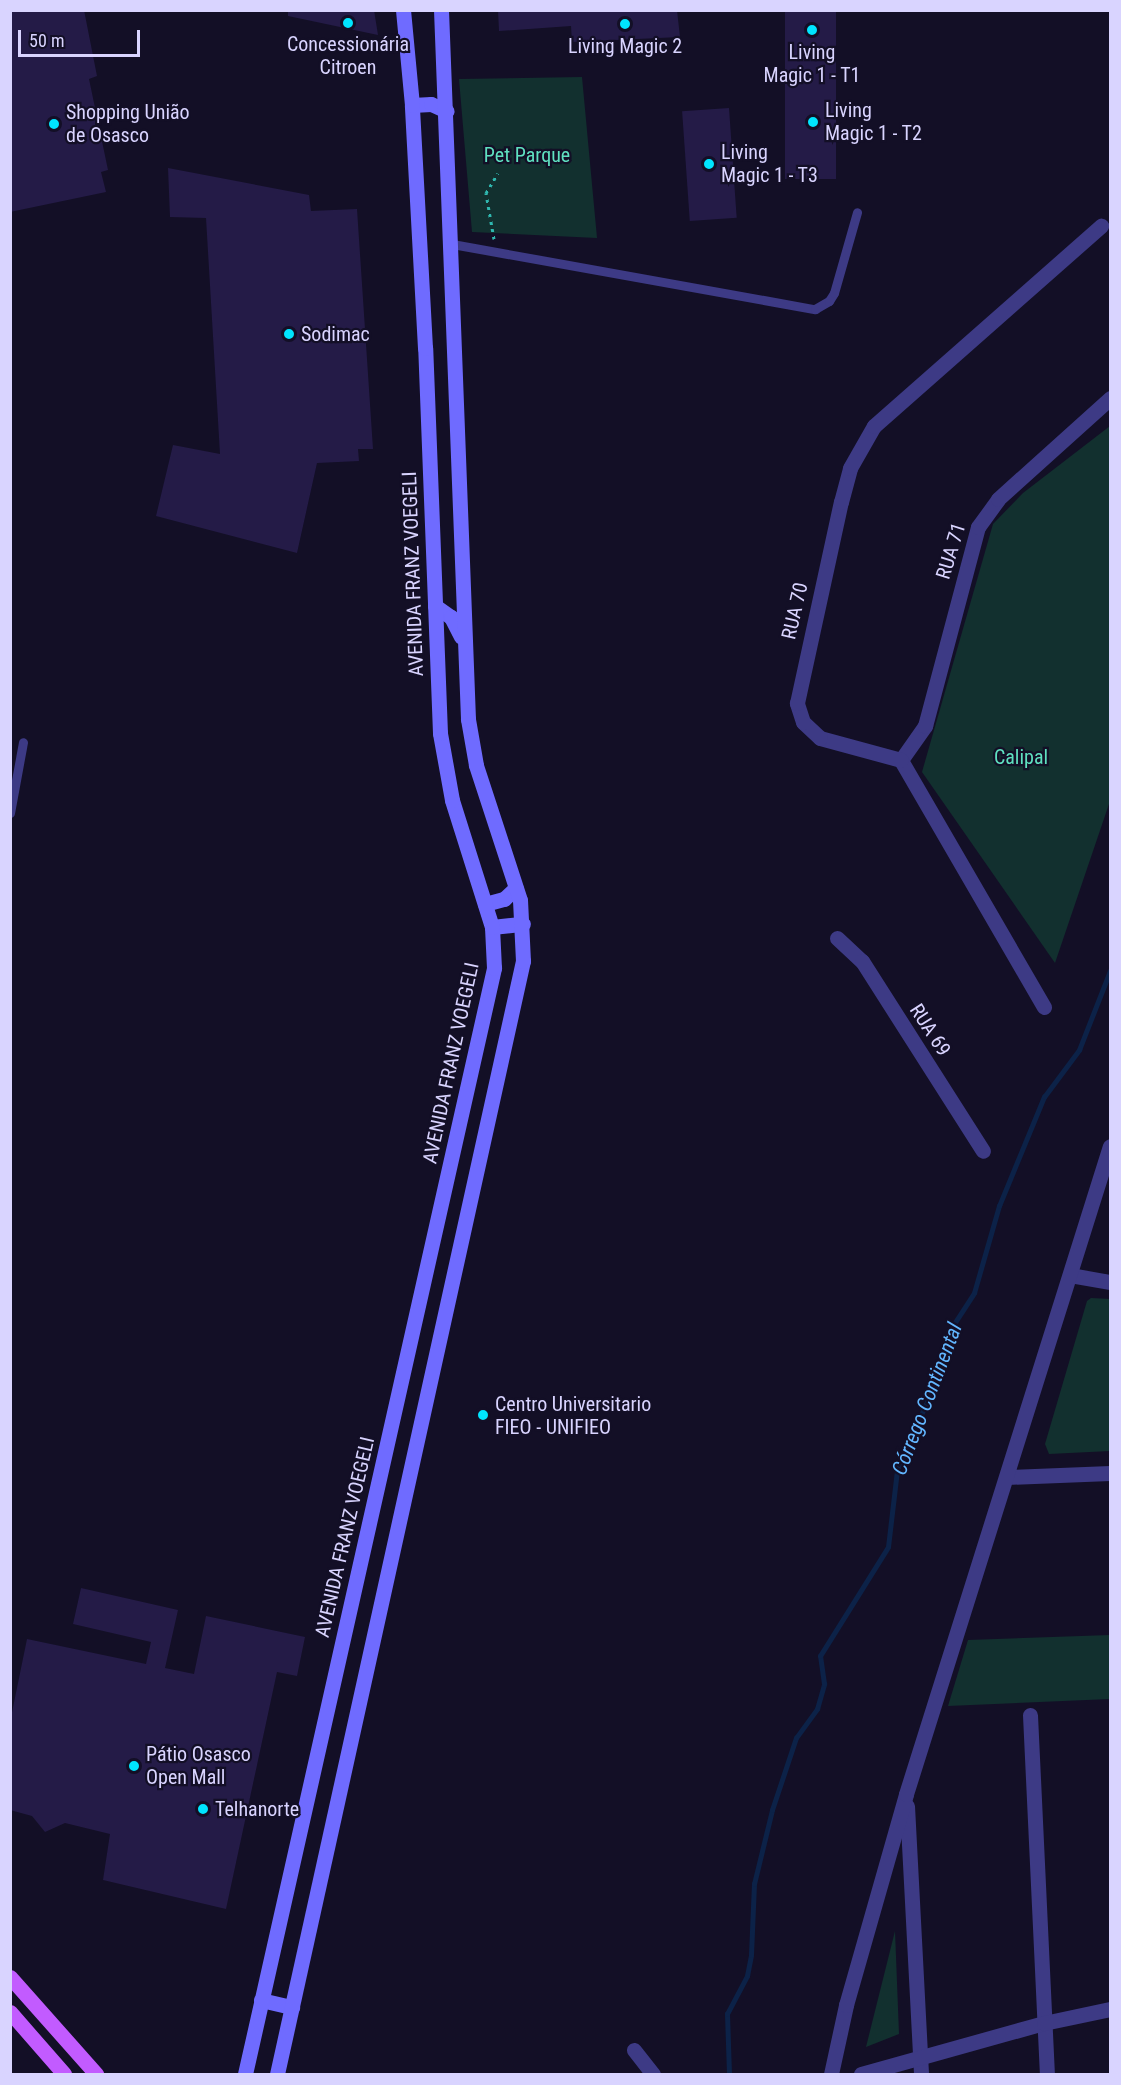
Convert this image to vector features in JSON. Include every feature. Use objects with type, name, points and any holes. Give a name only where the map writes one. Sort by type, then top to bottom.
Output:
[{"type":"main road","name":"AVENIDA FRANZ VOEGELI","points":[[244,2074],[490,995],[494,968],[492,927],[443,760],[412,105],[403,10]]},
{"type":"main road","points":[[277,2074],[519,989],[523,924],[516,888],[474,757],[466,669],[447,111],[441,10]]},
{"type":"main road","points":[[412,105],[431,104],[447,111]]},
{"type":"main road","points":[[435,606],[457,626],[466,669]]},
{"type":"main road","points":[[485,904],[504,899],[516,888]]},
{"type":"main road","points":[[492,927],[523,924]]},
{"type":"main road","points":[[10,1977],[96,2074]]},
{"type":"main road","points":[[261,2000],[292,2007]]},
{"type":"main road","points":[[10,2012],[64,2074]]},
{"type":"street","name":"RUA 70","points":[[901,760],[820,738],[798,714],[799,687],[850,468],[874,426],[894,405],[1101,226]]},
{"type":"street","name":"RUA 71","points":[[901,760],[925,726],[978,527],[998,499],[1110,398]]},
{"type":"street","points":[[901,760],[1044,1007]]},
{"type":"street","name":"RUA 69","points":[[837,938],[862,961],[983,1151]]},
{"type":"street","points":[[831,2074],[846,2006],[906,1794],[1008,1477],[1110,1146]]},
{"type":"street","points":[[1070,1275],[1110,1282]]},
{"type":"street","points":[[1008,1477],[1110,1473]]},
{"type":"street","points":[[1030,1715],[1047,2074]]},
{"type":"street","points":[[906,1794],[921,2074]]},
{"type":"street","points":[[861,2074],[1044,2023],[1110,2008]]},
{"type":"street","points":[[634,2050],[653,2074]]},
{"type":"lane","points":[[452,244],[815,309],[829,301],[834,293],[857,212]]},
{"type":"lane","points":[[10,813],[23,742]]},
{"type":"path","points":[[497,252],[486,193],[498,173]]},
{"type":"green space","name":"Pet Parque","points":[[582,77],[597,238],[472,232],[459,79]]},
{"type":"green space","name":"Calipal","points":[[1110,426],[1110,801],[1055,963],[922,772],[993,524],[1023,493]]},
{"type":"green space","points":[[1091,1298],[1110,1299],[1110,1451],[1049,1454],[1045,1444],[1087,1301]]},
{"type":"green space","points":[[1110,1635],[1110,1699],[948,1706],[968,1640]]},
{"type":"green space","points":[[895,1931],[899,2034],[866,2047]]},
{"type":"building","name":"Shopping União de Osasco","points":[[10,10],[84,10],[97,76],[89,79],[108,170],[101,172],[106,192],[10,212]]},
{"type":"building","name":"Concessionária Citroen","points":[[288,10],[374,10],[378,35],[288,16]]},
{"type":"building","name":"Living Magic 2","points":[[498,10],[677,10],[680,37],[572,42],[571,26],[499,31]]},
{"type":"building","name":"Living Magic 1 - T2","points":[[785,10],[836,10],[836,179],[785,179]]},
{"type":"building","name":"Living Magic 1 - T3","points":[[729,108],[737,218],[690,221],[682,111]]},
{"type":"building","name":"Sodimac","points":[[168,168],[309,195],[311,211],[357,209],[373,449],[358,449],[359,461],[317,463],[297,553],[156,516],[173,445],[220,454],[206,218],[170,217]]},
{"type":"building","name":"Pátio Osasco Open Mall","points":[[81,1588],[178,1610],[165,1668],[194,1674],[206,1616],[305,1637],[297,1676],[277,1672],[226,1909],[103,1880],[110,1834],[65,1823],[45,1832],[32,1816],[10,1810],[10,1722],[27,1639],[146,1664],[151,1642],[73,1624]]},
{"type":"waterway","name":"Córrego Continental","points":[[729,2074],[727,2014],[747,1976],[751,1955],[754,1884],[772,1810],[796,1738],[817,1709],[824,1684],[820,1656],[888,1547],[897,1470],[946,1358],[954,1324],[974,1293],[999,1206],[1044,1097],[1079,1050],[1110,971]]},
{"type":"place","name":"Concessionária Citroen","points":[[348,23]]},
{"type":"place","name":"Living Magic 2","points":[[625,24]]},
{"type":"place","name":"Living Magic 1 - T1","points":[[812,30]]},
{"type":"place","name":"Living Magic 1 - T2","points":[[813,122]]},
{"type":"place","name":"Shopping União de Osasco","points":[[54,124]]},
{"type":"place","name":"Living Magic 1 - T3","points":[[709,164]]},
{"type":"place","name":"Sodimac","points":[[289,334]]},
{"type":"place","name":"Centro Universitario FIEO - UNIFIEO","points":[[483,1415]]},
{"type":"place","name":"Pátio Osasco Open Mall","points":[[134,1766]]},
{"type":"place","name":"Telhanorte","points":[[203,1809]]}]
